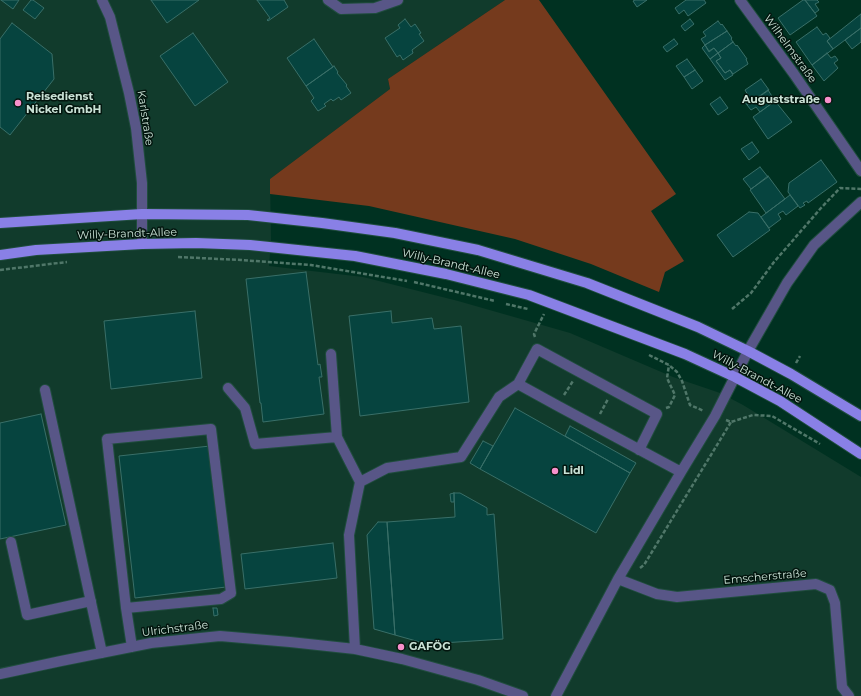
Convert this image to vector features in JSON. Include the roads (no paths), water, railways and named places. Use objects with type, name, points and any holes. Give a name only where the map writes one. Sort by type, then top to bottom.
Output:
[{"type":"main road","name":"Willy-Brandt-Allee","points":[[0,223],[142,214],[248,215],[307,221],[395,233],[478,250],[587,283],[698,326],[791,374],[861,416]]},
{"type":"main road","name":"Willy-Brandt-Allee","points":[[0,255],[36,250],[142,244],[196,243],[250,245],[355,256],[446,274],[529,295],[685,354],[735,377],[780,401],[861,454]]},
{"type":"street","name":"Karlstraße","points":[[102,0],[110,17],[136,128],[142,183],[142,244]]},
{"type":"street","points":[[328,0],[341,8],[375,8],[398,0]]},
{"type":"street","name":"Wilhelmstraße","points":[[740,0],[861,171]]},
{"type":"street","points":[[556,696],[618,579],[715,416],[748,351],[787,283],[814,245],[861,202]]},
{"type":"street","points":[[360,482],[387,468],[461,458],[499,397],[518,384],[537,349],[657,414],[639,450]]},
{"type":"street","points":[[331,354],[337,437],[360,482],[349,535],[355,649]]},
{"type":"street","points":[[518,384],[681,472]]},
{"type":"street","points":[[228,388],[245,408],[255,444],[337,437]]},
{"type":"street","points":[[45,390],[102,653]]},
{"type":"street","points":[[126,608],[221,599],[231,593],[211,429],[107,439],[126,608],[132,647]]},
{"type":"street","points":[[11,542],[27,615],[91,601]]},
{"type":"street","name":"Emscherstraße","points":[[618,579],[657,594],[678,596],[816,584],[830,590],[835,602],[842,687],[849,696]]},
{"type":"street","name":"Ulrichstraße","points":[[0,674],[151,643],[220,636],[355,649],[402,659],[478,680],[523,696]]},
{"type":"place","name":"Auguststraße","points":[[828,100]]},
{"type":"place","name":"Reisedienst Nickel GmbH","points":[[18,103]]},
{"type":"place","name":"Lidl","points":[[555,471]]},
{"type":"place","name":"GAFÖG","points":[[401,647]]}]
